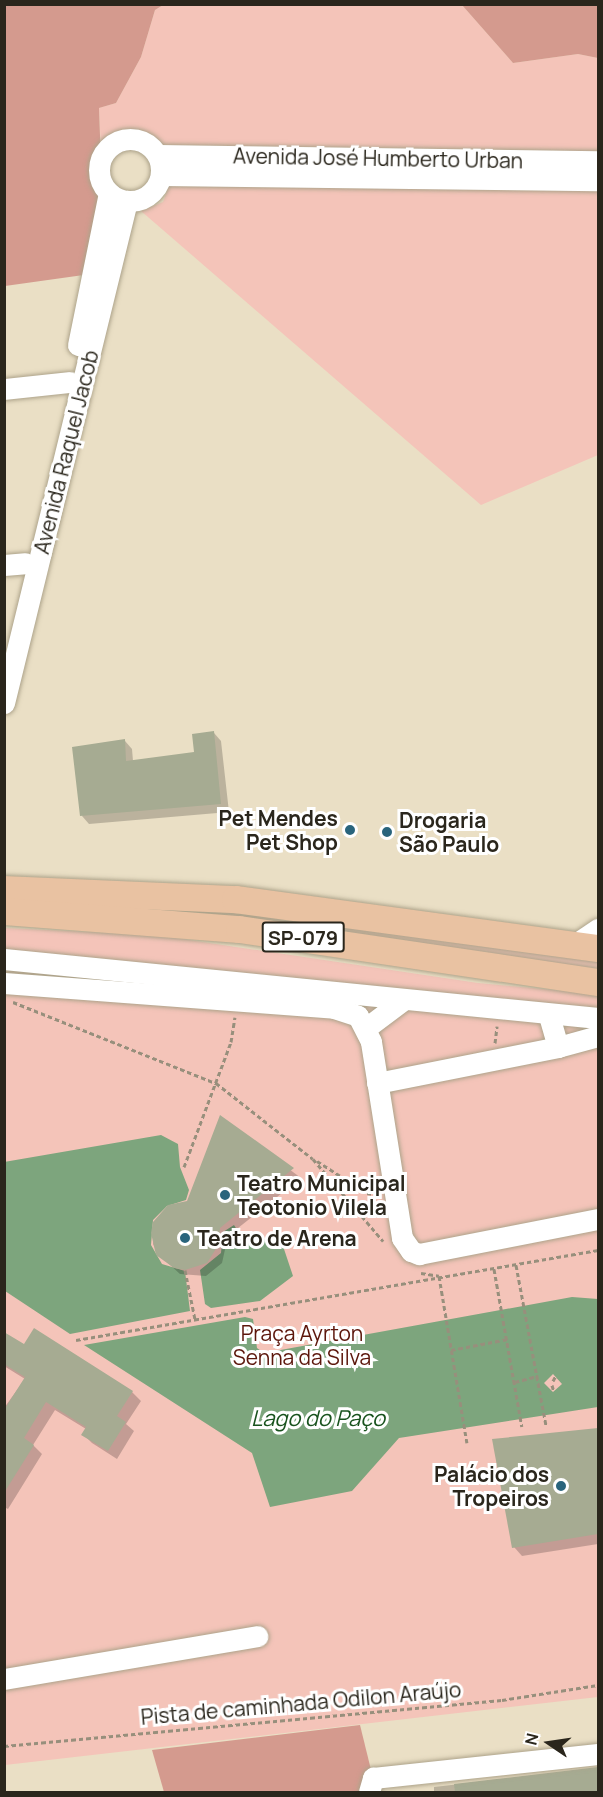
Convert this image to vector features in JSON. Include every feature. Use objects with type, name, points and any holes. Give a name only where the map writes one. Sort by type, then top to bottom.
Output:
[{"type":"main road","name":"SP-079","points":[[4,889],[234,899],[586,946]]},
{"type":"main road","name":"SP-079","points":[[4,911],[239,929],[598,982]]},
{"type":"street","name":"Avenida Raquel Jacob","points":[[4,703],[118,197],[99,172],[101,160],[115,142],[138,140],[160,165]]},
{"type":"street","name":"Avenida José Humberto Urban","points":[[160,165],[598,161]]},
{"type":"street","name":"Avenida José Humberto Urban","points":[[160,165],[598,180]]},
{"type":"street","points":[[118,197],[149,195],[160,165]]},
{"type":"street","name":"Avenida Raquel Jacob","points":[[4,646],[15,564],[70,382],[118,197]]},
{"type":"street","points":[[4,389],[70,382]]},
{"type":"street","points":[[586,946],[598,929]]},
{"type":"street","points":[[4,959],[498,1010],[598,1018]]},
{"type":"street","points":[[4,982],[334,1008],[362,1022],[377,1083],[402,1238],[411,1251],[419,1254],[598,1219]]},
{"type":"street","points":[[362,1022],[403,1000]]},
{"type":"street","points":[[549,1015],[558,1047]]},
{"type":"street","points":[[377,1083],[558,1047],[598,1036]]},
{"type":"street","points":[[4,1679],[257,1636]]},
{"type":"street","points":[[369,1792],[373,1778],[598,1754]]},
{"type":"path","points":[[4,999],[216,1083],[313,1159],[367,1194],[395,1197]]},
{"type":"path","points":[[184,1167],[231,1042],[238,1000]]},
{"type":"path","points":[[494,1060],[498,1010]]},
{"type":"path","points":[[313,1159],[387,1246]]},
{"type":"path","points":[[75,1340],[598,1250]]},
{"type":"path","points":[[516,1265],[525,1302],[546,1425]]},
{"type":"path","points":[[495,1269],[522,1425]]},
{"type":"path","points":[[186,1270],[195,1319]]},
{"type":"path","points":[[412,1270],[439,1276]]},
{"type":"path","points":[[439,1276],[467,1443]]},
{"type":"path","points":[[451,1350],[508,1339]]},
{"type":"path","points":[[554,1392],[553,1383],[556,1375]]},
{"type":"path","points":[[515,1382],[538,1376]]},
{"type":"path","name":"Pista de caminhada Odilon Araújo","points":[[4,1746],[502,1700],[598,1685]]},
{"type":"green space","points":[[163,5],[462,5],[513,63],[578,54],[598,58],[598,154],[159,146],[127,131],[111,137],[101,150],[99,108],[116,103],[141,57],[155,10]]},
{"type":"green space","points":[[170,183],[598,189],[598,455],[481,505],[141,211],[163,202]]},
{"type":"green space","points":[[5,895],[170,902],[598,956],[598,972]]},
{"type":"green space","name":"Praça Ayrton Senna da Silva","points":[[5,928],[156,935],[478,983],[598,994],[598,1697],[5,1765]]},
{"type":"shaded area","points":[[4,5],[163,5],[155,10],[141,57],[116,103],[99,108],[105,272],[5,286]]},
{"type":"shaded area","points":[[462,5],[598,5],[598,58],[578,54],[513,63]]},
{"type":"shaded area","points":[[360,1725],[373,1778],[369,1792],[164,1792],[152,1750]]},
{"type":"water","points":[[161,1135],[178,1144],[180,1167],[189,1190],[186,1200],[167,1206],[153,1220],[151,1245],[162,1264],[185,1271],[190,1311],[70,1334],[5,1291],[4,1162]]},
{"type":"water","points":[[234,1225],[242,1238],[281,1240],[293,1276],[260,1301],[211,1308],[205,1304],[200,1270],[221,1253],[223,1232]]},
{"type":"water","name":"Lago do Paço","points":[[572,1297],[598,1299],[598,1407],[399,1438],[352,1491],[270,1507],[252,1453],[84,1345],[245,1317],[253,1319],[257,1348],[264,1353]],"holes":[[[553,1374],[562,1384],[553,1392],[544,1383]]]},
{"type":"building","points":[[214,731],[221,804],[80,816],[72,747],[125,739],[126,761],[194,752],[192,734]]},
{"type":"building","name":"Teatro Municipal Teotonio Vilela","points":[[220,1115],[294,1168],[220,1228],[219,1244],[207,1263],[185,1270],[174,1268],[156,1255],[151,1233],[153,1222],[168,1205],[187,1201]]},
{"type":"building","points":[[34,1328],[133,1391],[117,1416],[126,1422],[108,1451],[81,1435],[86,1427],[46,1402],[24,1438],[34,1445],[4,1493],[4,1410],[25,1377],[4,1364],[4,1332],[24,1344]]},
{"type":"building","name":"Palácio dos Tropeiros","points":[[598,1428],[598,1534],[512,1548],[492,1439]]},
{"type":"building","points":[[598,1767],[598,1792],[455,1792],[454,1784]]},
{"type":"place","name":"Pet Mendes Pet Shop","points":[[350,830]]},
{"type":"place","name":"Drogaria São Paulo","points":[[387,832]]},
{"type":"place","name":"Teatro Municipal Teotonio Vilela","points":[[225,1195]]},
{"type":"place","name":"Teatro de Arena","points":[[185,1238]]},
{"type":"place","name":"Palácio dos Tropeiros","points":[[561,1486]]}]
